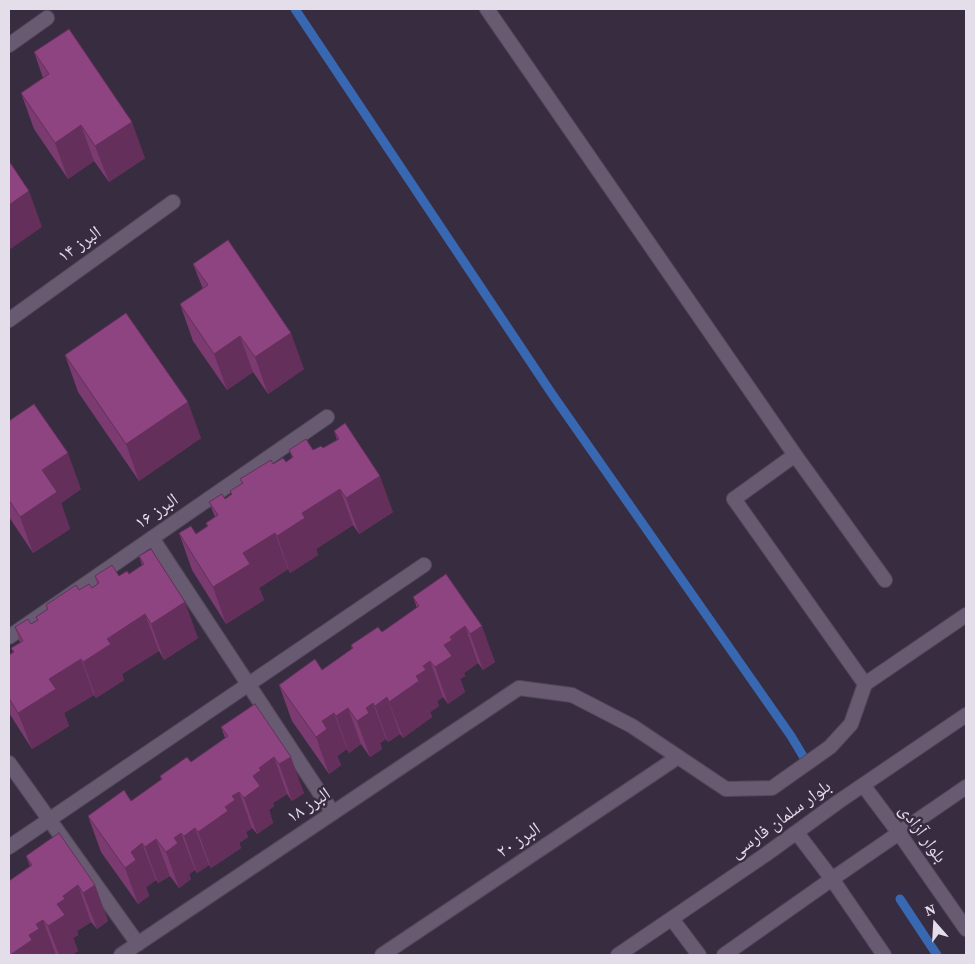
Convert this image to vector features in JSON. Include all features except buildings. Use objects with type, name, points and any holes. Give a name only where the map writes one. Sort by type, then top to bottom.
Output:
[{"type":"street","points":[[487,9],[795,455],[885,580]]},
{"type":"street","points":[[9,45],[47,18]]},
{"type":"street","name":"البرز ۱۴","points":[[9,320],[173,202]]},
{"type":"street","name":"البرز ۱۶","points":[[9,637],[327,417]]},
{"type":"street","points":[[795,455],[734,499],[865,684]]},
{"type":"street","points":[[152,538],[333,813]]},
{"type":"street","points":[[9,847],[424,565]]},
{"type":"street","points":[[678,757],[726,790],[772,788],[830,747],[852,724],[865,684],[966,615]]},
{"type":"street","name":"البرز ۱۸","points":[[121,955],[519,688],[572,695],[632,726],[678,757]]},
{"type":"street","name":"بلوار سلمان فارسی","points":[[618,955],[798,833],[862,785],[966,715]]},
{"type":"street","name":"البرز ۲۰","points":[[382,955],[678,757]]},
{"type":"street","points":[[9,763],[138,944]]},
{"type":"street","name":"بلوار آزادی","points":[[862,785],[899,833],[966,929]]},
{"type":"street","points":[[724,955],[966,787]]},
{"type":"street","points":[[798,833],[884,955]]},
{"type":"street","points":[[672,919],[699,955]]},
{"type":"waterway","points":[[295,9],[552,394],[791,736],[806,761]]},
{"type":"waterway","points":[[900,899],[937,955]]}]
